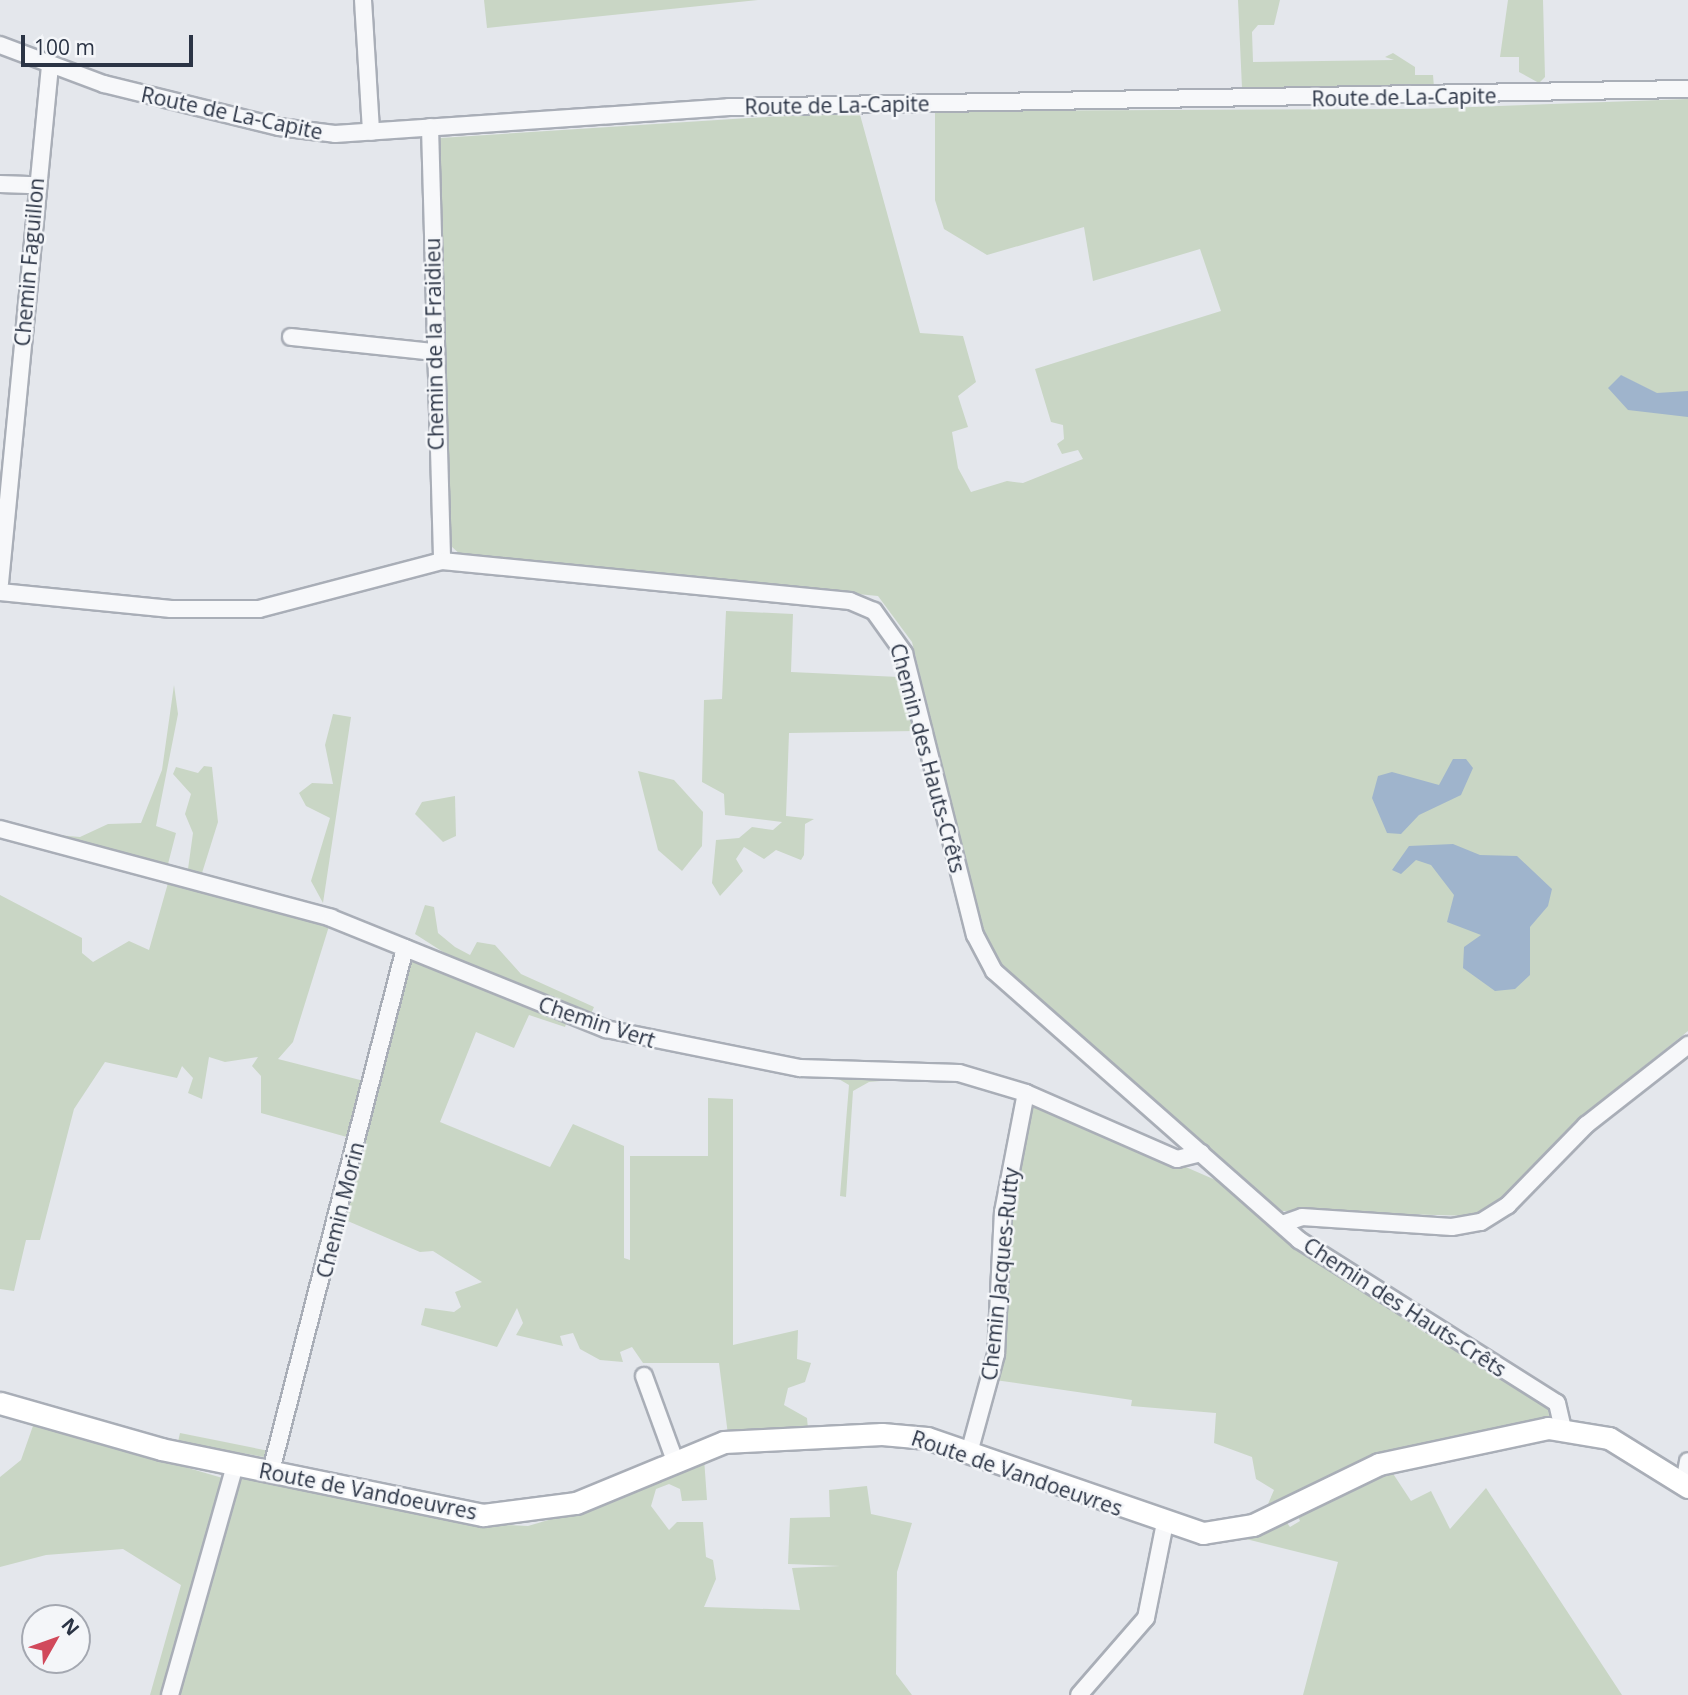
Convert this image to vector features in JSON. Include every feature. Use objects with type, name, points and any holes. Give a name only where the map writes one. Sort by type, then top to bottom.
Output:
[{"type":"main road","name":"Route de Vandoeuvres","points":[[0,1403],[235,1465],[460,1512],[505,1515],[576,1503],[674,1458],[735,1440],[882,1434],[918,1436],[1165,1523],[1203,1533],[1230,1532],[1379,1464],[1563,1428],[1609,1438],[1686,1486]]},
{"type":"street","points":[[363,0],[371,132]]},
{"type":"street","name":"Route de La-Capite","points":[[0,45],[50,66],[279,127],[371,132],[729,107],[1688,89]]},
{"type":"street","name":"Chemin Faguillon","points":[[0,583],[8,407],[50,66]]},
{"type":"street","name":"Chemin de la Fraidieu","points":[[430,127],[434,352],[442,561]]},
{"type":"street","points":[[0,184],[36,185]]},
{"type":"street","points":[[291,337],[434,352]]},
{"type":"street","name":"Chemin des Hauts-Crêts","points":[[0,592],[171,609],[250,609],[442,561],[850,601],[879,614],[904,653],[975,936],[987,961],[1318,1256],[1557,1403],[1563,1428]]},
{"type":"street","name":"Chemin Vert","points":[[0,829],[269,899],[405,948],[574,1018],[672,1046],[800,1068],[943,1071],[1026,1093],[1177,1159],[1201,1153]]},
{"type":"street","name":"Chemin Morin","points":[[271,1471],[405,948]]},
{"type":"street","points":[[1282,1224],[1302,1217],[1452,1227],[1481,1222],[1508,1205],[1586,1125],[1688,1045]]},
{"type":"street","name":"Chemin Jacques-Rutty","points":[[969,1453],[996,1354],[1003,1212],[1026,1093]]},
{"type":"street","points":[[643,1376],[674,1458]]},
{"type":"street","points":[[1686,1486],[1688,1461]]},
{"type":"street","points":[[170,1695],[235,1465]]},
{"type":"street","points":[[1079,1695],[1146,1618],[1165,1523]]},
{"type":"green space","points":[[484,0],[758,0],[487,28]]},
{"type":"green space","points":[[1238,0],[1280,0],[1274,25],[1258,25],[1252,32],[1253,62],[1394,60],[1385,57],[1393,53],[1415,67],[1415,75],[1433,75],[1434,87],[1242,88]]},
{"type":"green space","points":[[1508,0],[1543,0],[1545,77],[1539,83],[1519,72],[1519,57],[1500,57]]},
{"type":"green space","points":[[1688,99],[1688,1031],[1581,1117],[1505,1195],[1475,1216],[1282,1211],[1009,976],[984,940],[912,642],[878,596],[462,556],[451,546],[445,529],[440,138],[859,111],[920,333],[963,336],[976,382],[958,396],[968,427],[952,432],[958,468],[971,492],[1007,481],[1023,483],[1083,459],[1078,450],[1062,454],[1057,444],[1064,439],[1063,425],[1051,422],[1035,369],[1221,311],[1200,249],[1093,281],[1084,227],[987,255],[944,229],[935,200],[935,111],[1419,109]]},
{"type":"green space","points":[[726,611],[793,614],[791,672],[899,677],[915,731],[789,733],[786,816],[814,819],[805,824],[804,855],[801,860],[776,850],[764,859],[744,847],[736,859],[743,871],[720,896],[712,883],[716,840],[739,838],[752,827],[773,830],[782,822],[725,815],[724,794],[702,782],[704,700],[722,699]]},
{"type":"green space","points":[[174,685],[178,714],[156,826],[176,833],[168,864],[45,834],[80,837],[108,824],[141,823],[162,770]]},
{"type":"green space","points":[[333,714],[351,717],[323,903],[311,881],[330,818],[306,806],[299,793],[312,783],[333,784],[325,745]]},
{"type":"green space","points":[[204,766],[212,767],[218,822],[202,873],[188,869],[193,833],[185,814],[191,794],[173,774],[176,767],[198,773]]},
{"type":"green space","points":[[638,771],[674,780],[703,812],[702,846],[682,871],[658,850]]},
{"type":"green space","points":[[455,796],[456,836],[443,842],[415,814],[422,802]]},
{"type":"green space","points":[[170,876],[330,923],[293,1042],[278,1059],[368,1082],[354,1139],[261,1113],[261,1076],[252,1066],[258,1057],[225,1062],[209,1057],[202,1099],[188,1093],[193,1078],[182,1066],[177,1078],[105,1062],[74,1109],[40,1240],[26,1240],[14,1291],[0,1289],[0,895],[82,938],[82,953],[93,962],[129,941],[149,950]]},
{"type":"green space","points":[[425,905],[434,907],[438,933],[455,947],[470,955],[477,942],[495,945],[521,974],[594,1007],[591,1014],[454,959],[415,934]]},
{"type":"green space","points":[[409,957],[567,1021],[565,1027],[529,1015],[514,1048],[476,1032],[440,1122],[550,1167],[573,1124],[624,1146],[624,1258],[630,1260],[630,1156],[708,1156],[708,1098],[733,1099],[733,1345],[798,1330],[797,1359],[811,1363],[805,1382],[788,1388],[784,1405],[807,1418],[808,1429],[728,1435],[719,1363],[643,1363],[632,1347],[620,1352],[623,1362],[600,1360],[580,1349],[573,1333],[560,1336],[563,1346],[516,1335],[523,1323],[517,1308],[497,1347],[421,1325],[425,1308],[454,1312],[461,1307],[455,1292],[482,1282],[433,1251],[420,1252],[343,1219]]},
{"type":"green space","points":[[837,1078],[914,1078],[869,1082],[853,1091],[846,1197],[840,1196],[849,1085]]},
{"type":"green space","points":[[1032,1100],[1227,1185],[1313,1260],[1548,1405],[1549,1416],[1382,1454],[1268,1504],[1274,1490],[1256,1479],[1252,1457],[1214,1443],[1216,1413],[1131,1406],[1132,1400],[995,1380],[1005,1229]]},
{"type":"green space","points":[[34,1423],[226,1479],[164,1695],[150,1695],[181,1585],[123,1549],[46,1555],[0,1567],[0,1477],[21,1460]]},
{"type":"green space","points":[[180,1433],[269,1451],[264,1457],[178,1442]]},
{"type":"green space","points":[[704,1458],[707,1500],[682,1501],[680,1489],[669,1484],[656,1489],[651,1506],[669,1530],[677,1522],[703,1522],[706,1557],[713,1560],[716,1579],[704,1607],[800,1610],[792,1568],[840,1566],[788,1564],[790,1518],[830,1517],[829,1490],[867,1486],[871,1514],[912,1523],[897,1572],[896,1674],[912,1695],[175,1695],[239,1475],[462,1523],[528,1526],[606,1503]]},
{"type":"green space","points":[[1390,1469],[1411,1501],[1431,1491],[1450,1529],[1486,1488],[1622,1695],[1303,1695],[1338,1562],[1246,1539],[1285,1520],[1290,1527],[1300,1521],[1297,1514]]},
{"type":"water","points":[[1621,375],[1657,393],[1688,391],[1688,417],[1628,410],[1608,388]]},
{"type":"water","points":[[1453,759],[1466,759],[1473,768],[1461,795],[1419,815],[1401,834],[1387,833],[1372,798],[1378,776],[1392,772],[1439,785]]},
{"type":"water","points":[[1453,844],[1480,855],[1517,856],[1552,889],[1548,906],[1530,927],[1530,975],[1515,989],[1495,991],[1463,968],[1464,947],[1481,935],[1447,922],[1454,895],[1431,865],[1416,860],[1401,874],[1392,870],[1409,846]]}]
